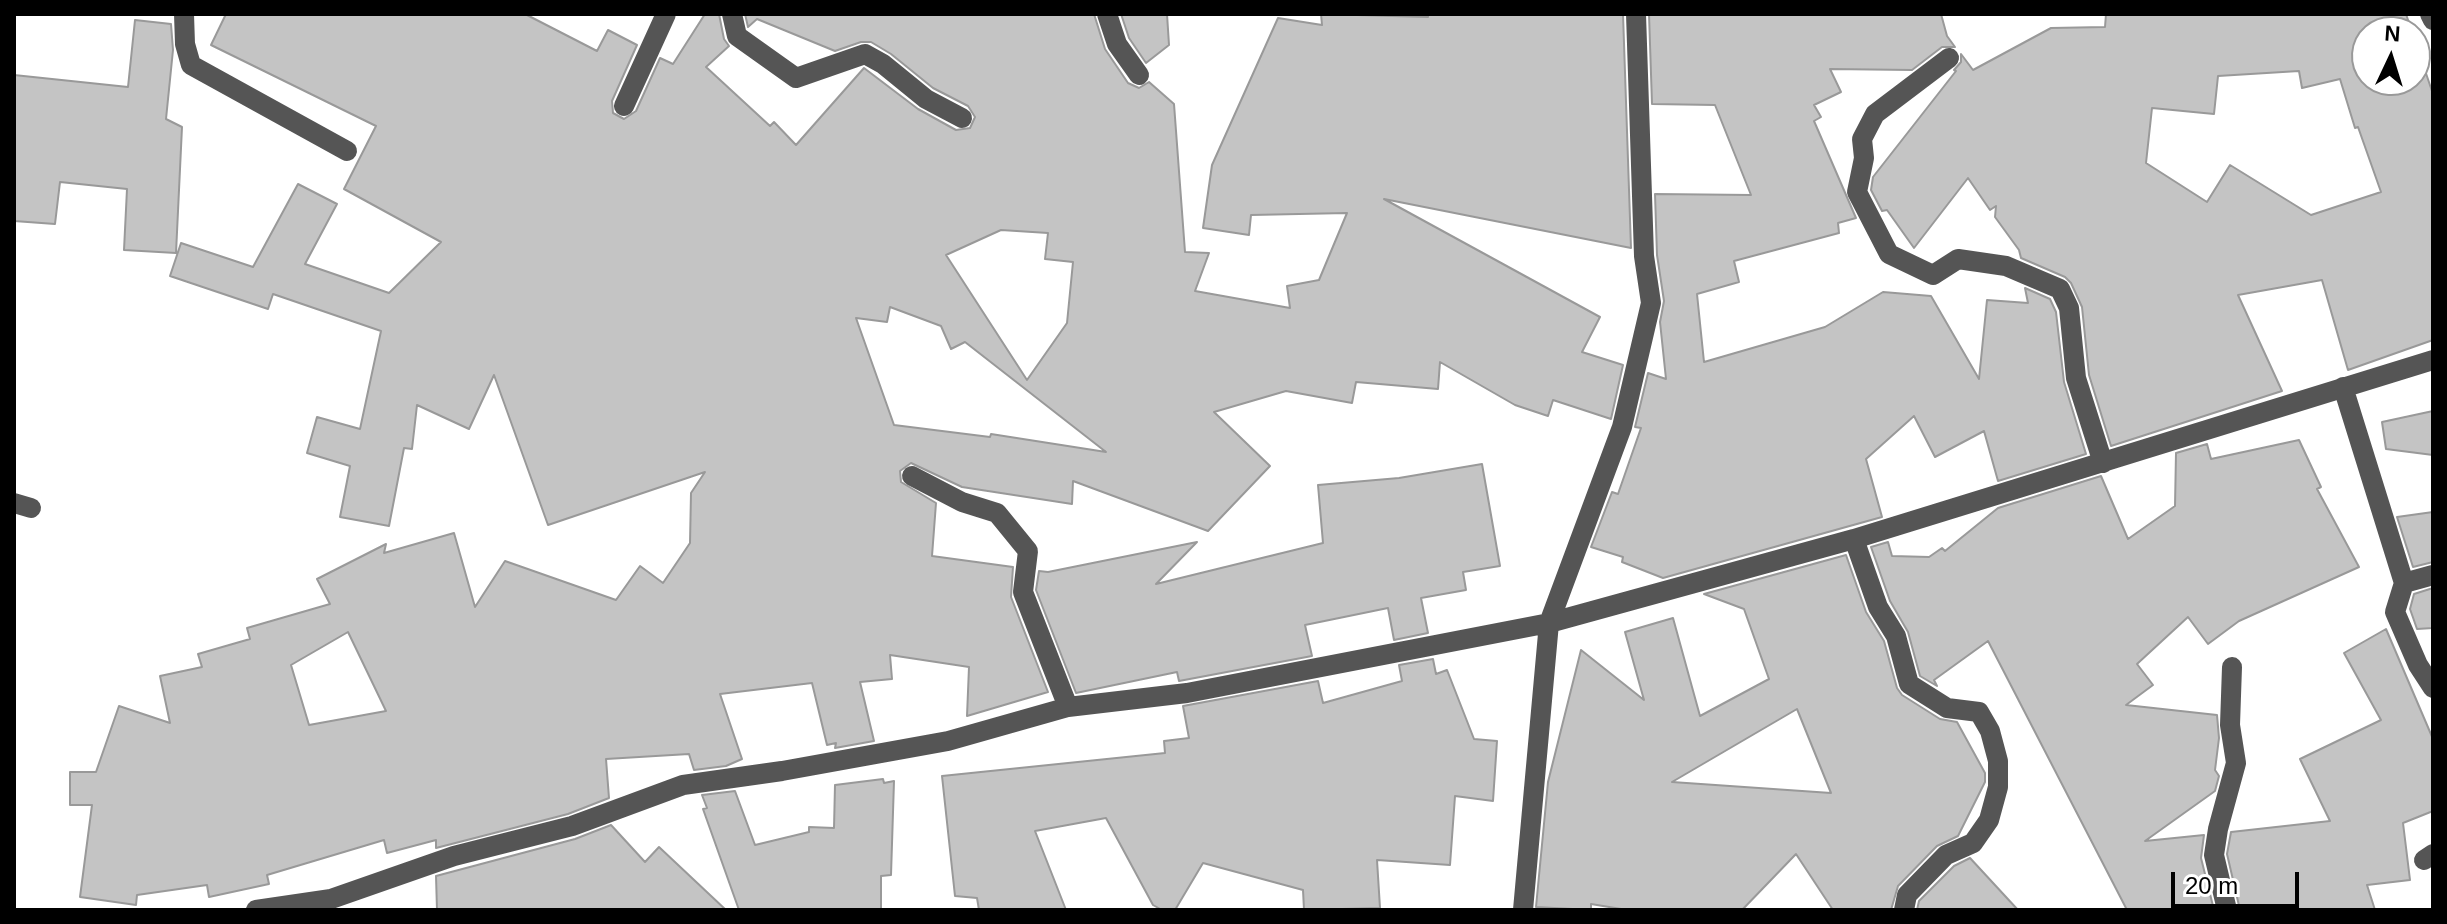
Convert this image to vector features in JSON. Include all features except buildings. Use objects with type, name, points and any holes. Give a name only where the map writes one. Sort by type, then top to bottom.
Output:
[{"type":"street","points":[[184,14],[185,44],[191,65],[347,151]]},
{"type":"street","points":[[624,106],[666,14]]},
{"type":"street","points":[[732,14],[737,36],[796,78],[865,54],[883,64],[926,99],[962,118]]},
{"type":"street","points":[[1107,14],[1117,44],[1139,75]]},
{"type":"street","points":[[1523,910],[1549,623],[1622,427],[1651,303],[1644,256],[1636,14]]},
{"type":"street","points":[[1949,58],[1875,114],[1862,139],[1864,158],[1857,192],[1889,254],[1933,275],[1958,259],[2006,266],[2060,289],[2069,308],[2076,378],[2103,463]]},
{"type":"street","points":[[256,910],[331,899],[454,856],[572,826],[683,785],[782,771],[948,741],[1068,707],[1187,693],[1549,623],[1854,539],[2433,360]]},
{"type":"street","points":[[2343,387],[2404,583],[2395,612],[2418,665],[2433,688]]},
{"type":"street","points":[[912,476],[962,502],[997,513],[1028,551],[1023,592],[1068,707]]},
{"type":"street","points":[[1854,539],[1878,607],[1896,636],[1909,684],[1947,708],[1979,712],[1990,731],[1998,761],[1998,787],[1989,820],[1973,843],[1946,855],[1907,895],[1904,910]]},
{"type":"street","points":[[2404,583],[2433,575]]},
{"type":"street","points":[[2227,910],[2214,855],[2236,763],[2230,725],[2232,667]]}]
